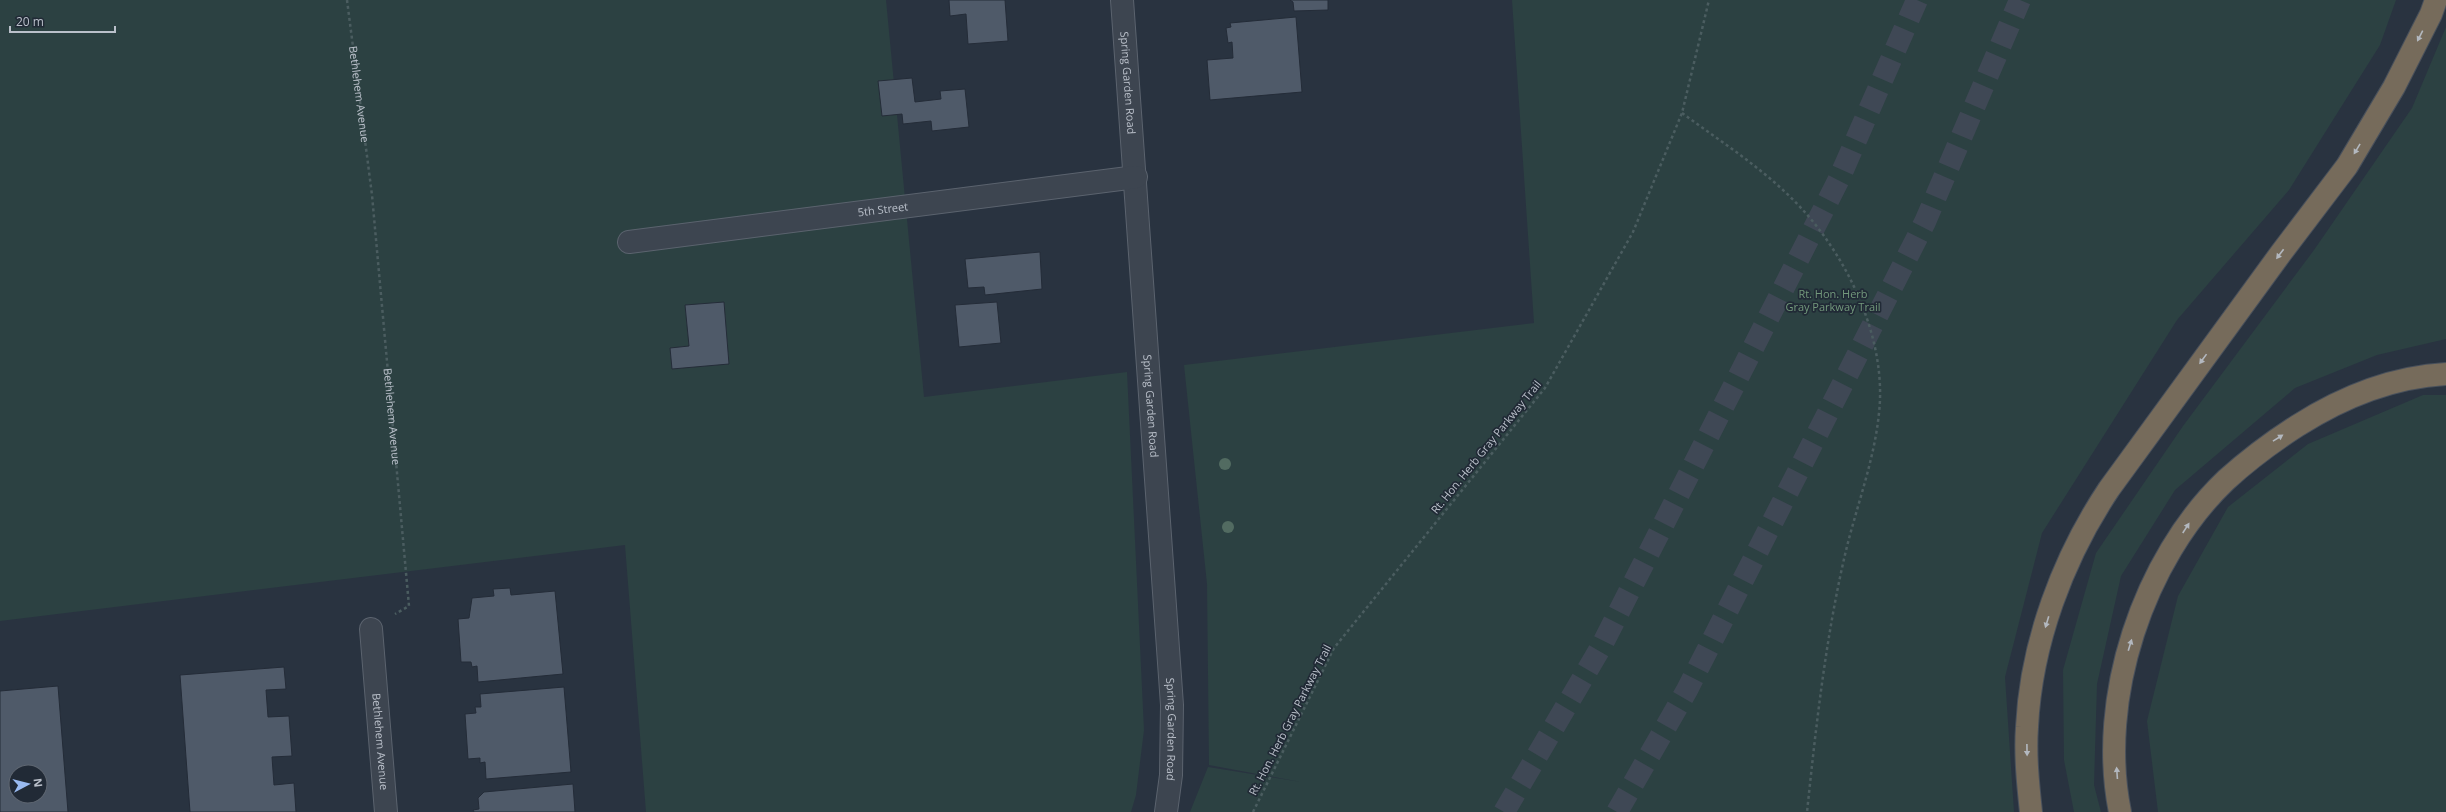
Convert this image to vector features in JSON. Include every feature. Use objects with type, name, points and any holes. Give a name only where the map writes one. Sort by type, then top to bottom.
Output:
[{"type":"highway","points":[[2031,812],[2027,775],[2027,727],[2033,678],[2043,633],[2058,585],[2073,550],[2090,516],[2109,489],[2281,253],[2348,166],[2394,88],[2431,14],[2436,0]]},
{"type":"highway","points":[[2120,812],[2115,750],[2116,714],[2123,665],[2137,622],[2161,566],[2192,518],[2226,480],[2272,442],[2326,408],[2370,390],[2426,375],[2446,374]]},
{"type":"street","name":"Spring Garden Road","points":[[1122,0],[1136,177],[1172,705],[1172,775],[1166,812]]},
{"type":"street","name":"5th Street","points":[[629,242],[1136,177]]},
{"type":"street","name":"Bethlehem Avenue","points":[[371,629],[386,812]]},
{"type":"path","name":"Bethlehem Avenue","points":[[346,0],[372,195],[409,606],[371,629]]},
{"type":"path","name":"Rt. Hon. Herb Gray Parkway Trail","points":[[1253,812],[1334,648],[1545,388],[1633,232],[1682,113],[1709,0]]},
{"type":"path","points":[[1682,113],[1773,181],[1802,209],[1823,235],[1839,259],[1862,309],[1873,339],[1878,365],[1879,413],[1873,446],[1847,546],[1827,643],[1807,812]]},
{"type":"green space","points":[[0,0],[886,0],[924,397],[1127,372],[1144,730],[1136,795],[1131,812],[646,812],[625,545],[0,621]]},
{"type":"green space","name":"Rt. Hon. Herb Gray Parkway Trail","points":[[1512,0],[2396,0],[2380,45],[2289,190],[2177,320],[2042,533],[2005,677],[2014,812],[1190,812],[1208,767],[1301,782],[1209,765],[1207,584],[1184,365],[1534,323]]},
{"type":"green space","points":[[2446,27],[2446,339],[2377,355],[2295,388],[2175,490],[2121,576],[2097,684],[2094,785],[2101,812],[2074,812],[2064,760],[2063,670],[2096,553],[2183,426],[2314,250],[2412,108]]},
{"type":"green space","points":[[2423,395],[2446,395],[2446,812],[2158,812],[2147,721],[2178,596],[2228,507],[2308,444]]},
{"type":"building","points":[[949,0],[1005,0],[1008,41],[968,44],[966,14],[950,16]]},
{"type":"building","points":[[1290,0],[1328,0],[1328,10],[1294,11],[1293,2]]},
{"type":"building","points":[[1296,17],[1302,92],[1210,100],[1207,60],[1233,58],[1232,42],[1228,43],[1226,28],[1231,27],[1230,23]]},
{"type":"building","points":[[912,78],[915,102],[941,99],[940,91],[965,89],[969,127],[932,131],[931,121],[903,124],[902,114],[882,116],[878,81]]},
{"type":"building","points":[[1040,252],[1042,289],[985,295],[984,287],[968,288],[965,259]]},
{"type":"building","points":[[724,302],[729,364],[672,369],[670,348],[689,346],[685,305]]},
{"type":"building","points":[[997,302],[1001,343],[959,347],[955,305]]},
{"type":"building","points":[[510,588],[511,595],[555,591],[563,674],[478,682],[477,666],[472,667],[471,662],[461,662],[458,619],[469,618],[472,598],[494,596],[493,589]]},
{"type":"building","points":[[284,667],[286,689],[266,690],[268,717],[289,716],[292,756],[272,757],[274,785],[294,783],[296,812],[190,812],[180,675]]},
{"type":"building","points":[[58,686],[68,812],[0,812],[0,691]]},
{"type":"building","points":[[564,687],[571,772],[486,779],[485,762],[480,763],[480,758],[468,759],[465,714],[476,713],[475,707],[481,707],[480,694]]},
{"type":"building","points":[[573,784],[575,812],[474,812],[473,810],[479,809],[478,798],[484,792]]},
{"type":"tunnel","points":[[1504,812],[1601,647],[1839,179],[1917,0]]},
{"type":"tunnel","points":[[1617,812],[1687,690],[1925,222],[2020,0]]}]
